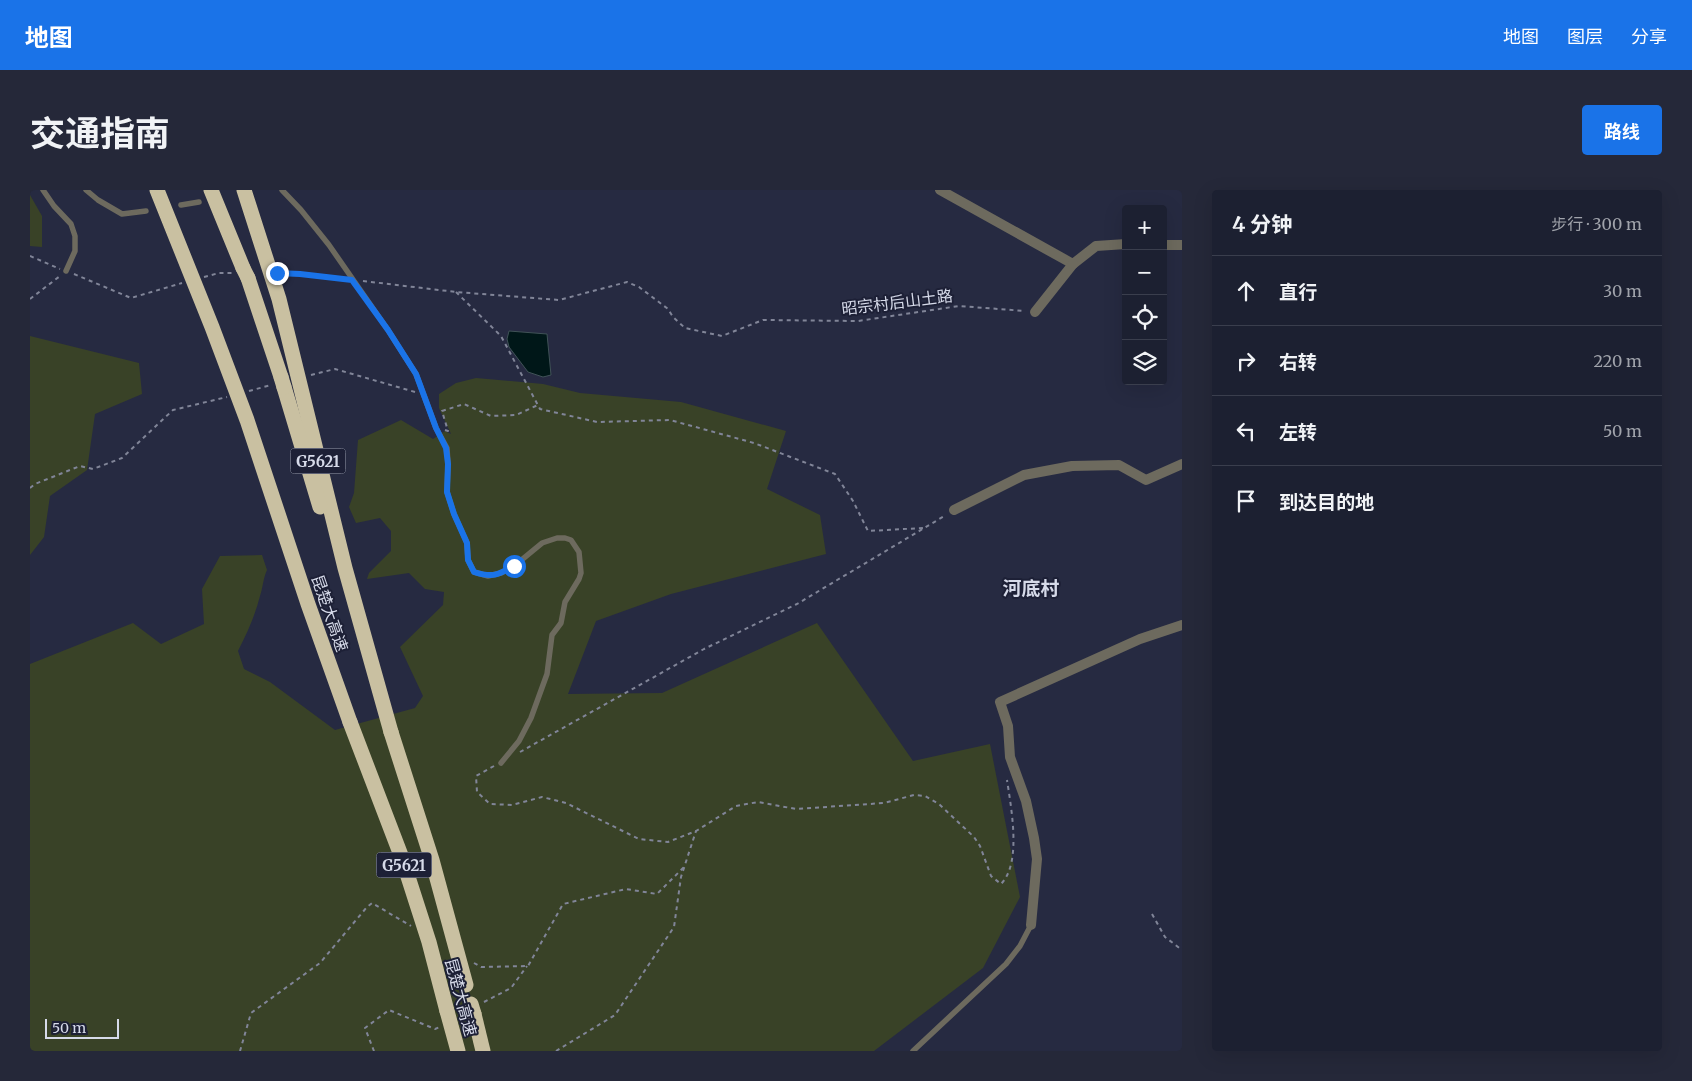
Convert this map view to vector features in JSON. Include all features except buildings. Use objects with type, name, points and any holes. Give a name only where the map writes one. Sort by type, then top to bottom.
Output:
[{"type":"highway","name":"昆楚大高速","points":[[157,190],[247,420],[308,604],[350,722],[402,858],[429,942],[446,1018],[458,1051]]},
{"type":"highway","name":"昆楚大高速","points":[[211,190],[245,273],[358,637],[392,732],[432,860],[466,984],[475,1008],[483,1051]]},
{"type":"highway","name":"G5621","points":[[244,190],[279,300],[345,568],[392,732]]},
{"type":"street","points":[[940,190],[1074,264]]},
{"type":"street","points":[[1035,312],[1074,264],[1096,246],[1122,244]]},
{"type":"street","points":[[1167,245],[1182,246]]},
{"type":"street","points":[[954,510],[1024,474],[1072,466],[1119,464],[1146,480],[1182,464]]},
{"type":"street","points":[[1031,925],[1036,859],[1034,838],[1026,802],[1010,756],[1008,726],[1000,702],[1140,639],[1182,624]]},
{"type":"lane","points":[[43,190],[70,224],[75,236],[75,251],[66,271]]},
{"type":"lane","points":[[86,190],[98,200],[122,214],[146,211]]},
{"type":"lane","points":[[282,190],[307,217],[388,330],[416,374],[436,428],[446,448],[448,464],[447,492],[454,514],[467,543],[468,560],[474,572],[488,576],[501,573],[514,566],[542,542],[557,538],[571,540],[579,552],[581,573],[579,580],[565,602],[561,623],[552,635],[547,674],[531,718],[519,741],[501,763]]},
{"type":"lane","points":[[181,205],[199,202]]},
{"type":"lane","points":[[913,1051],[1006,964],[1020,946],[1031,925]]},
{"type":"path","points":[[30,256],[131,298],[187,282]]},
{"type":"path","points":[[30,299],[66,271]]},
{"type":"path","name":"昭宗村后山土路","points":[[277,273],[456,292],[558,300],[627,282],[639,287],[668,309],[673,317],[685,328],[722,336],[763,320],[858,321],[959,306],[1035,312]]},
{"type":"path","points":[[456,292],[501,336],[540,409],[597,422],[670,420],[754,444],[835,474],[853,501],[868,531],[925,528]]},
{"type":"path","points":[[305,376],[334,369],[424,395]]},
{"type":"path","points":[[244,392],[280,383]]},
{"type":"path","points":[[30,488],[35,484],[80,466],[93,469],[122,458],[173,410],[231,395]]},
{"type":"path","points":[[436,428],[448,431],[442,412],[464,404],[491,416],[516,415],[538,405]]},
{"type":"path","points":[[954,510],[796,604],[704,649],[476,776],[477,792],[490,804],[512,804],[542,798],[566,803],[639,839],[668,842],[696,832],[736,806],[758,802],[796,809],[884,803],[914,796],[925,796],[938,804],[974,838],[980,846],[991,876],[1001,884],[1007,878],[1013,854],[1013,814],[1006,775]]},
{"type":"path","points":[[556,1051],[616,1015],[674,927],[681,877],[696,832]]},
{"type":"path","points":[[1152,914],[1165,937],[1182,950]]},
{"type":"path","points":[[475,1008],[511,988],[528,966]]},
{"type":"path","points":[[374,1051],[365,1028],[389,1010],[435,1030],[446,1018]]},
{"type":"green space","points":[[30,195],[42,216],[42,247],[30,246]]},
{"type":"green space","points":[[30,336],[139,363],[142,394],[95,414],[87,470],[50,496],[44,537],[30,555]]},
{"type":"green space","points":[[476,378],[543,384],[580,393],[681,402],[786,431],[767,489],[820,515],[826,554],[671,594],[596,621],[568,694],[662,693],[817,623],[913,761],[990,744],[1020,897],[983,968],[874,1051],[30,1051],[30,664],[133,623],[161,644],[204,624],[202,589],[220,556],[262,555],[267,570],[256,610],[238,651],[244,669],[270,682],[335,730],[415,708],[423,696],[400,647],[443,605],[444,592],[425,589],[409,573],[367,579],[369,573],[391,551],[391,531],[380,518],[356,523],[349,507],[354,493],[358,440],[401,420],[433,439],[445,431],[451,434],[439,408],[439,394],[456,383]]},
{"type":"shaded area","points":[[509,331],[547,334],[551,375],[543,377],[528,372],[509,347],[507,339]]},
{"type":"district","name":"河底村","points":[[1031,588]]},
{"type":"route","points":[[277,273],[352,280],[388,330],[416,374],[436,428],[446,448],[448,464],[447,492],[454,514],[467,543],[468,560],[474,572],[488,576],[501,573],[514,566]]}]
